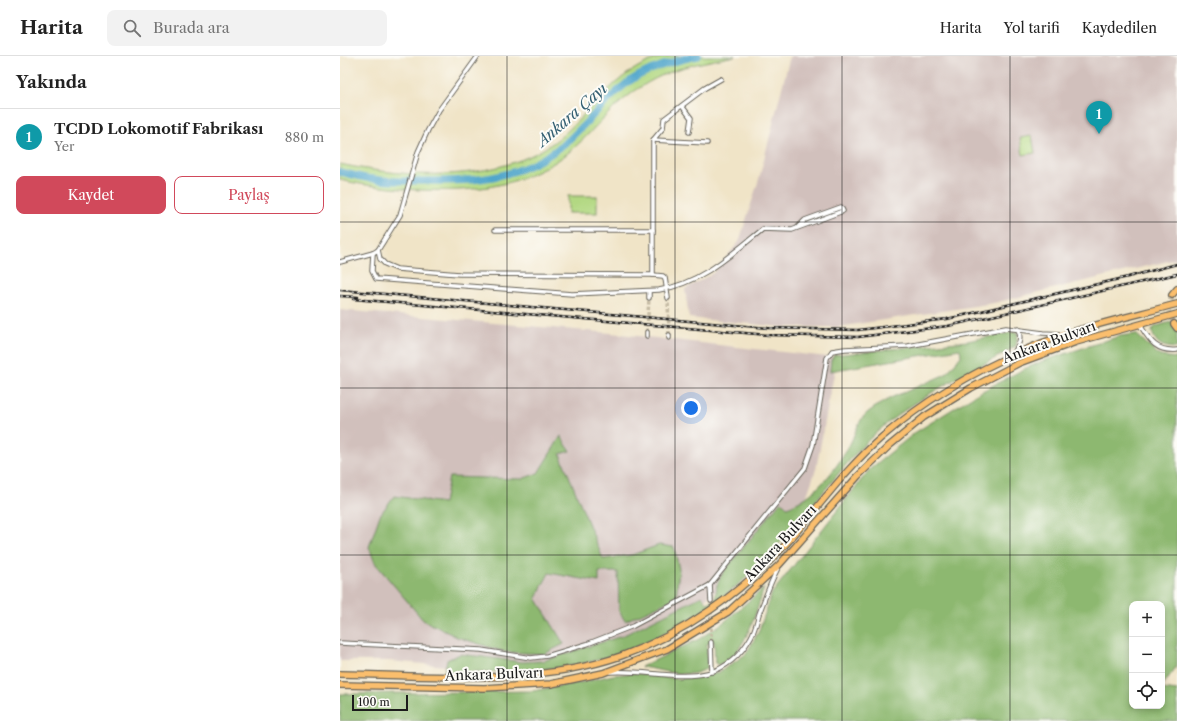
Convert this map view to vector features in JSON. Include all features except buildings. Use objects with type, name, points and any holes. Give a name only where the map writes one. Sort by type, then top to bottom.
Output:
[{"type":"main road","points":[[1172,295],[1177,289]]},
{"type":"main road","name":"Ankara Bulvarı","points":[[340,674],[530,676],[578,669],[622,656],[662,639],[722,603],[786,544],[850,468],[881,438],[918,409],[961,381],[1014,354],[1067,334],[1177,304]]},
{"type":"main road","name":"Ankara Bulvarı","points":[[340,686],[484,688],[523,687],[580,679],[603,673],[667,649],[728,612],[779,565],[858,476],[889,446],[924,417],[971,388],[1019,363],[1076,342],[1177,314]]},
{"type":"street","points":[[340,262],[373,253],[378,250],[400,215],[418,152],[439,110],[478,56]]},
{"type":"street","points":[[653,275],[653,140],[663,128],[664,119],[721,79]]},
{"type":"street","points":[[682,106],[691,118],[689,132]]},
{"type":"street","points":[[653,140],[707,143]]},
{"type":"street","points":[[373,253],[372,271],[376,279],[565,294],[649,291],[667,289],[698,276],[722,262],[763,229],[771,228],[781,230],[798,228],[843,211],[842,207],[805,220],[798,228]]},
{"type":"street","points":[[496,230],[653,230]]},
{"type":"street","points":[[378,250],[380,258],[385,264],[397,269],[466,274],[663,276],[668,298]]},
{"type":"street","points":[[649,291],[649,298]]},
{"type":"street","points":[[1140,325],[1150,341],[1158,347],[1163,350],[1177,350]]},
{"type":"street","points":[[340,643],[481,650],[531,658],[547,656],[633,626],[710,585],[805,468],[814,445],[826,358],[832,352],[844,349],[908,346],[1006,328],[1043,334],[1067,334]]},
{"type":"street","points":[[1014,354],[1020,343],[1021,336],[1018,329]]},
{"type":"street","points":[[603,673],[629,671],[694,676],[712,672],[728,664],[740,653],[752,635],[766,593],[779,565]]},
{"type":"street","points":[[710,585],[711,601]]},
{"type":"street","points":[[711,642],[712,672]]},
{"type":"shaded area","points":[[790,56],[1177,56],[1177,259],[994,303],[838,327],[783,327],[689,318],[685,289],[713,273],[739,242],[759,179]]},
{"type":"shaded area","points":[[340,310],[611,333],[837,358],[816,469],[805,501],[740,573],[674,622],[550,666],[458,667],[389,661],[340,661]]},
{"type":"green space","points":[[666,56],[735,56],[703,62],[675,70],[649,82],[622,101],[566,155],[541,170],[508,183],[474,189],[411,190],[340,180],[340,164],[396,173],[426,174],[457,173],[487,169],[515,162],[541,150],[564,134],[622,77],[650,61]]},
{"type":"green space","points":[[1032,136],[1035,153],[1023,155],[1020,138]]},
{"type":"green space","points":[[568,196],[597,196],[597,213],[568,213]]},
{"type":"green space","points":[[1177,320],[1177,324],[1172,326],[1177,332],[1177,348],[1164,346],[1158,343],[1152,332],[1154,327]]},
{"type":"green space","points":[[1014,332],[1018,333],[1016,346],[920,400],[886,424],[868,440],[801,519],[750,574],[729,592],[681,625],[629,650],[602,659],[575,665],[559,668],[526,670],[444,672],[447,660],[460,654],[522,662],[543,661],[622,636],[702,596],[707,603],[715,599],[717,585],[722,574],[781,501],[787,507],[797,503],[823,482],[837,465],[864,416],[888,399],[946,374],[961,356],[960,349],[830,371],[831,360],[834,355],[967,341]]},
{"type":"green space","points":[[1136,334],[1160,356],[1177,358],[1177,666],[1165,682],[1165,601],[1129,601],[1129,709],[1165,709],[1165,689],[1177,691],[1177,721],[340,721],[340,694],[532,691],[613,675],[635,673],[679,679],[718,673],[746,654],[759,631],[772,593],[870,469],[916,432],[975,395],[1024,369],[1043,361],[1120,336]]},
{"type":"green space","points":[[561,436],[570,451],[560,454],[603,559],[632,555],[659,545],[674,547],[679,569],[676,598],[625,621],[619,611],[618,572],[599,572],[599,582],[549,573],[536,598],[564,644],[544,654],[505,652],[457,637],[423,620],[375,563],[369,547],[380,515],[394,496],[444,503],[449,477],[522,479],[538,473]]},
{"type":"green space","points":[[764,588],[748,632],[735,653],[727,660],[718,665],[715,662],[714,641],[707,644],[707,668],[700,672],[684,674],[641,667],[699,639],[724,622]]},
{"type":"waterway","name":"Ankara Çayı","points":[[340,172],[385,181],[462,181],[498,176],[515,171],[548,156],[564,144],[627,83],[643,73],[661,66],[698,56]]},
{"type":"tunnel","points":[[1172,295],[1168,311],[1174,324]]},
{"type":"tunnel","points":[[647,332],[649,298]]},
{"type":"tunnel","points":[[668,298],[669,335]]},
{"type":"tunnel","points":[[711,601],[711,642]]},
{"type":"railway","points":[[340,290],[768,328],[858,330],[947,319],[1128,277],[1177,264]]},
{"type":"railway","points":[[353,299],[768,335],[858,337],[948,326],[1177,274]]},
{"type":"railway","points":[[340,296],[358,297]]},
{"type":"place","name":"TCDD Lokomotif Fabrikası","points":[[1099,134]]}]
